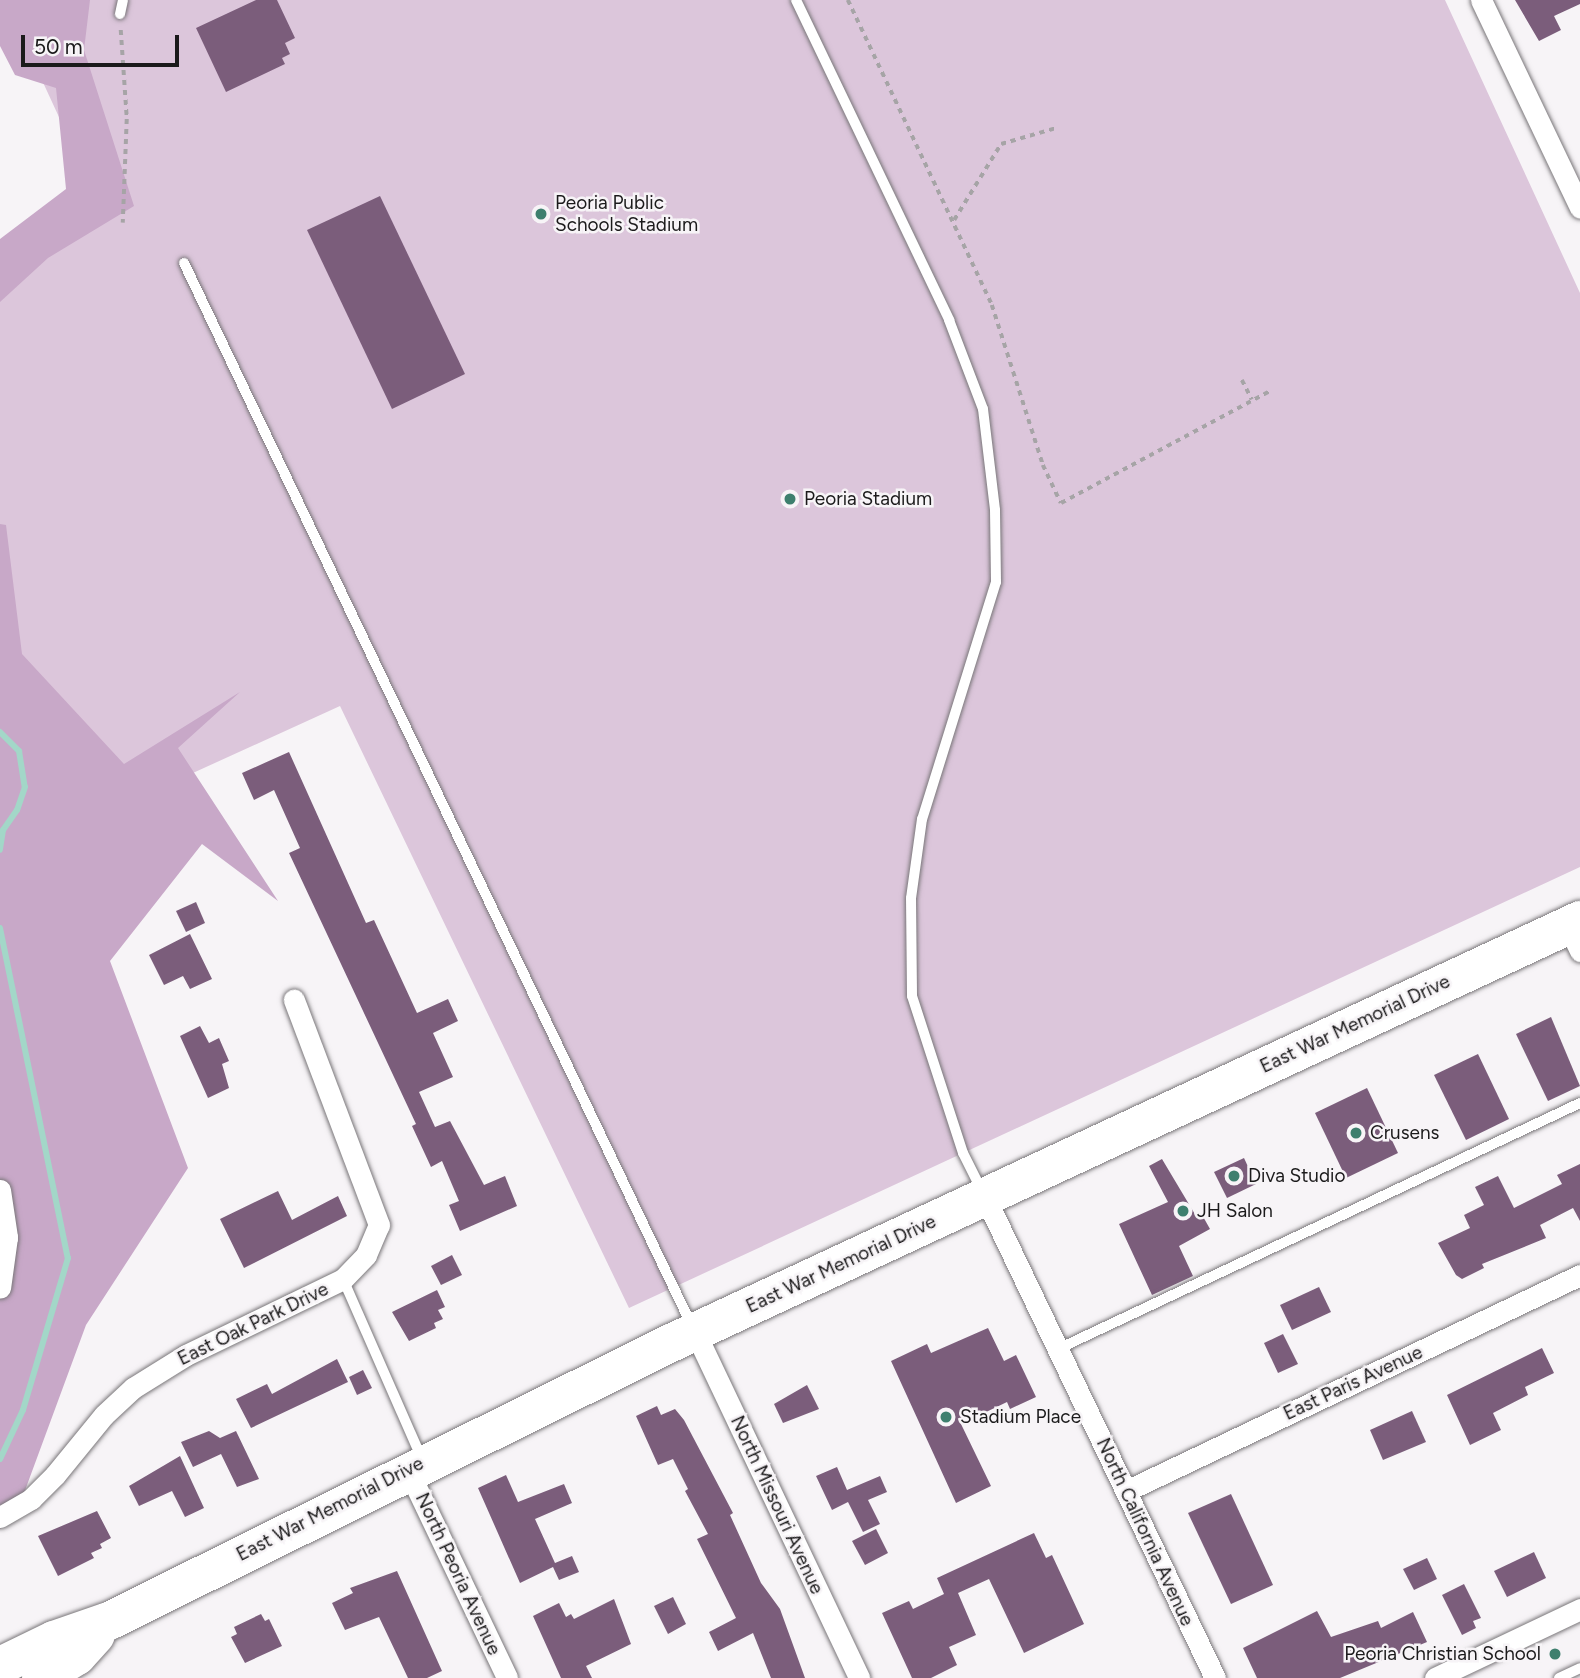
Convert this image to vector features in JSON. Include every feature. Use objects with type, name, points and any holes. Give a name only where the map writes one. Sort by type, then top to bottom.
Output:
[{"type":"highway","name":"East War Memorial Drive","points":[[41,1678],[109,1621],[416,1466],[493,1433],[695,1332],[985,1197],[1576,932]]},
{"type":"highway","name":"East War Memorial Drive","points":[[0,1666],[62,1658]]},
{"type":"highway","points":[[0,1660],[62,1658]]},
{"type":"street","points":[[1481,0],[1580,208]]},
{"type":"street","name":"East Oak Park Drive","points":[[0,1517],[31,1499],[55,1475],[104,1415],[133,1388],[186,1355],[343,1279],[366,1255],[379,1225],[294,999]]},
{"type":"street","points":[[0,1190],[7,1237],[0,1288]]},
{"type":"street","name":"North California Avenue","points":[[985,1197],[1215,1678]]},
{"type":"street","name":"East Paris Avenue","points":[[1126,1491],[1580,1275]]},
{"type":"street","name":"North Missouri Avenue","points":[[695,1332],[859,1678]]},
{"type":"street","name":"North Peoria Avenue","points":[[416,1466],[507,1678]]},
{"type":"street","points":[[1435,1678],[1580,1609]]},
{"type":"lane","points":[[120,14],[122,0]]},
{"type":"lane","points":[[796,0],[949,320],[984,409],[995,510],[996,582],[922,819],[911,898],[912,996],[962,1153],[985,1197]]},
{"type":"lane","points":[[184,264],[695,1332]]},
{"type":"lane","points":[[1058,1349],[1580,1103]]},
{"type":"lane","name":"North Peoria Avenue","points":[[343,1279],[416,1466]]},
{"type":"lane","points":[[1559,1678],[1580,1668]]},
{"type":"path","points":[[848,0],[992,305],[1043,465],[1060,503],[1270,391]]},
{"type":"path","points":[[120,14],[127,119],[123,223]]},
{"type":"path","points":[[954,220],[1001,144],[1056,128]]},
{"type":"path","points":[[1242,380],[1252,400]]},
{"type":"shaded area","points":[[0,0],[90,0],[84,50],[134,206],[48,258],[0,302],[0,239],[66,189],[56,88],[15,75],[0,46]]},
{"type":"shaded area","name":"Peoria Stadium","points":[[5,0],[1445,0],[1580,293],[1580,867],[629,1308],[340,706],[37,844],[0,768],[0,254],[100,206]]},
{"type":"shaded area","points":[[0,524],[6,525],[22,654],[124,764],[240,692],[178,748],[278,901],[202,844],[110,961],[188,1168],[86,1325],[20,1504],[0,1529]]},
{"type":"building","points":[[256,0],[277,0],[295,38],[285,43],[290,54],[282,58],[285,64],[226,92],[196,28]]},
{"type":"building","points":[[1515,0],[1580,0],[1580,4],[1554,16],[1561,30],[1539,41]]},
{"type":"building","points":[[380,196],[465,374],[392,409],[307,230]]},
{"type":"building","points":[[289,752],[366,923],[374,920],[417,1013],[448,999],[458,1021],[433,1033],[453,1077],[419,1092],[435,1127],[450,1121],[484,1185],[505,1176],[517,1206],[460,1231],[449,1205],[459,1201],[442,1161],[431,1167],[412,1126],[416,1124],[289,853],[300,848],[274,790],[254,800],[242,773]]},
{"type":"building","points":[[196,902],[205,923],[186,932],[176,911]]},
{"type":"building","points":[[190,934],[212,979],[190,989],[183,976],[164,985],[149,955]]},
{"type":"building","points":[[1551,1017],[1580,1086],[1548,1101],[1516,1034]]},
{"type":"building","points":[[200,1026],[209,1043],[219,1038],[229,1061],[222,1064],[229,1088],[208,1098],[180,1036]]},
{"type":"building","points":[[1478,1054],[1509,1119],[1466,1140],[1434,1075]]},
{"type":"building","name":"Crusens","points":[[1367,1088],[1398,1153],[1346,1178],[1315,1113]]},
{"type":"building","points":[[1244,1158],[1256,1184],[1227,1198],[1214,1172]]},
{"type":"building","points":[[1162,1159],[1196,1216],[1201,1213],[1210,1229],[1179,1246],[1193,1276],[1152,1295],[1119,1224],[1168,1202],[1149,1166]]},
{"type":"building","points":[[1580,1164],[1580,1221],[1573,1208],[1540,1225],[1546,1238],[1482,1264],[1484,1268],[1462,1279],[1456,1275],[1438,1243],[1470,1228],[1464,1215],[1484,1205],[1475,1187],[1498,1176],[1514,1208],[1562,1184],[1557,1175]]},
{"type":"building","points":[[278,1191],[292,1220],[338,1196],[347,1216],[244,1268],[220,1219]]},
{"type":"building","points":[[452,1255],[462,1275],[441,1285],[431,1266]]},
{"type":"building","points":[[1319,1287],[1331,1312],[1292,1330],[1280,1305]]},
{"type":"building","points":[[437,1290],[445,1307],[438,1310],[443,1319],[434,1323],[436,1328],[409,1341],[392,1312]]},
{"type":"building","name":"Stadium Place","points":[[988,1328],[1004,1361],[1016,1355],[1036,1397],[1010,1409],[1007,1402],[961,1424],[991,1486],[956,1503],[891,1361],[927,1344],[931,1353]]},
{"type":"building","points":[[1283,1334],[1298,1364],[1278,1373],[1264,1343]]},
{"type":"building","points":[[1542,1348],[1554,1373],[1525,1387],[1528,1395],[1493,1413],[1501,1430],[1470,1445],[1447,1395]]},
{"type":"building","points":[[337,1359],[348,1382],[251,1428],[236,1399],[267,1384],[272,1394]]},
{"type":"building","points":[[363,1370],[372,1388],[357,1395],[349,1377]]},
{"type":"building","points":[[807,1385],[819,1409],[783,1423],[774,1404]]},
{"type":"building","points":[[657,1406],[661,1415],[675,1409],[684,1420],[733,1513],[730,1515],[761,1583],[780,1609],[805,1678],[771,1678],[753,1633],[718,1651],[709,1632],[736,1618],[697,1539],[708,1534],[685,1491],[688,1489],[673,1459],[658,1465],[636,1416]]},
{"type":"building","points":[[1412,1411],[1426,1442],[1383,1460],[1370,1430]]},
{"type":"building","points":[[209,1431],[220,1438],[236,1431],[259,1479],[237,1487],[221,1454],[193,1467],[181,1442]]},
{"type":"building","points":[[180,1456],[204,1508],[185,1517],[172,1491],[139,1506],[129,1486]]},
{"type":"building","points":[[837,1467],[847,1490],[880,1476],[887,1492],[868,1500],[880,1524],[863,1532],[848,1502],[832,1510],[816,1476]]},
{"type":"building","points":[[506,1475],[518,1502],[564,1484],[572,1503],[535,1519],[555,1563],[572,1556],[579,1572],[559,1580],[553,1567],[520,1583],[478,1488]]},
{"type":"building","points":[[1231,1494],[1273,1585],[1231,1604],[1188,1513]]},
{"type":"building","points":[[97,1511],[111,1538],[100,1544],[102,1548],[91,1553],[94,1558],[58,1576],[38,1536]]},
{"type":"building","points":[[876,1529],[888,1553],[865,1565],[852,1541]]},
{"type":"building","points":[[1034,1533],[1046,1558],[1052,1555],[1084,1624],[1024,1653],[989,1579],[958,1593],[976,1635],[949,1647],[957,1665],[931,1678],[912,1678],[882,1613],[909,1601],[913,1609],[944,1594],[937,1578]]},
{"type":"building","points":[[1534,1552],[1546,1578],[1507,1597],[1494,1571]]},
{"type":"building","points":[[1427,1558],[1437,1579],[1414,1590],[1403,1569]]},
{"type":"building","points":[[397,1571],[442,1671],[427,1678],[408,1678],[379,1617],[345,1630],[332,1603],[353,1593],[350,1588]]},
{"type":"building","points":[[1464,1584],[1481,1618],[1473,1621],[1476,1628],[1462,1635],[1442,1595]]},
{"type":"building","points":[[673,1597],[686,1624],[668,1634],[654,1606]]},
{"type":"building","points":[[614,1599],[631,1644],[586,1666],[592,1678],[561,1678],[533,1616],[559,1603],[566,1617],[571,1614],[574,1619]]},
{"type":"building","points":[[1317,1611],[1331,1637],[1378,1621],[1381,1628],[1413,1612],[1427,1642],[1340,1678],[1257,1678],[1243,1648]]},
{"type":"building","points":[[261,1614],[265,1621],[269,1619],[282,1646],[245,1663],[231,1637],[237,1634],[234,1627]]},
{"type":"waterway","points":[[0,732],[19,751],[25,787],[17,810],[3,830],[0,850]]},
{"type":"waterway","points":[[0,928],[68,1258],[23,1410],[0,1459]]},
{"type":"place","name":"Peoria Public Schools Stadium","points":[[541,214]]},
{"type":"place","name":"Peoria Stadium","points":[[790,499]]},
{"type":"place","name":"Crusens","points":[[1356,1133]]},
{"type":"place","name":"Diva Studio","points":[[1234,1176]]},
{"type":"place","name":"JH Salon","points":[[1183,1211]]},
{"type":"place","name":"Stadium Place","points":[[946,1417]]},
{"type":"place","name":"Peoria Christian School","points":[[1555,1654]]}]
